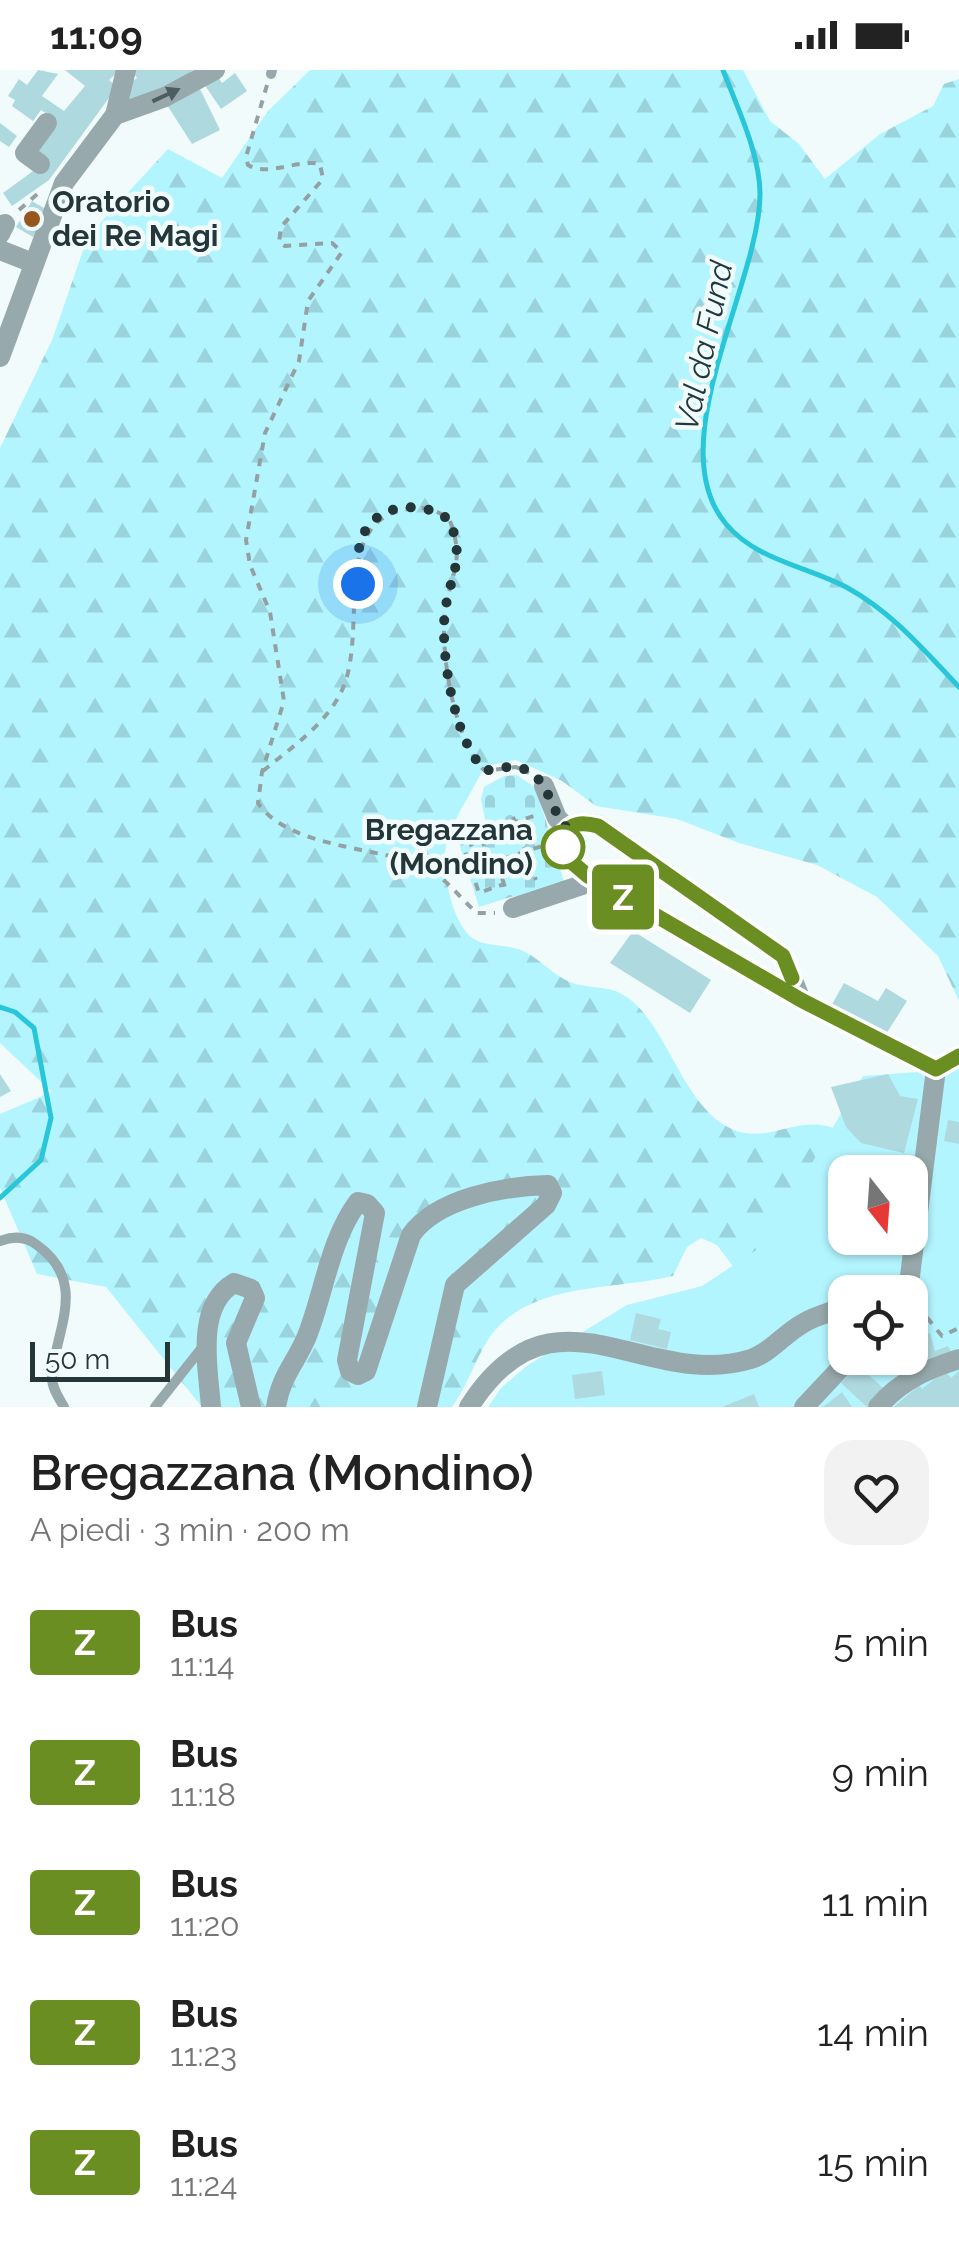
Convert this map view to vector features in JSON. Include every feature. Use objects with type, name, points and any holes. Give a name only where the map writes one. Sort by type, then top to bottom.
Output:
[{"type":"street","points":[[115,115],[125,70]]},
{"type":"street","points":[[0,357],[33,263],[53,175],[115,115],[166,97],[215,70]]},
{"type":"street","points":[[47,123],[25,152],[53,175]]},
{"type":"street","points":[[0,250],[33,263]]},
{"type":"street","points":[[544,786],[567,828]]},
{"type":"street","points":[[801,1000],[783,956],[598,826],[581,822],[567,828],[562,836],[568,859],[588,876],[801,1000],[936,1069]]},
{"type":"street","points":[[513,908],[582,886],[588,876]]},
{"type":"street","points":[[936,1069],[959,1056]]},
{"type":"street","points":[[911,1275],[936,1069]]},
{"type":"street","points":[[276,1406],[281,1379],[306,1340],[338,1244],[358,1202],[367,1204],[375,1213],[347,1360],[350,1371],[358,1375],[366,1372],[410,1235],[422,1219],[524,1184],[548,1185],[552,1193],[546,1205],[455,1284],[427,1407]]},
{"type":"street","points":[[210,1407],[206,1342],[221,1291],[234,1283],[251,1289],[256,1306],[236,1343],[251,1407]]},
{"type":"street","points":[[469,1407],[487,1379],[517,1353],[552,1342],[604,1344],[678,1360],[724,1363],[750,1359],[804,1322],[828,1313]]},
{"type":"street","points":[[878,1407],[892,1391],[926,1370],[959,1359]]},
{"type":"street","points":[[804,1407],[834,1375]]},
{"type":"lane","points":[[0,1241],[13,1236],[31,1240],[46,1252],[64,1286],[65,1327],[52,1378],[64,1407]]},
{"type":"lane","points":[[155,1407],[206,1342]]},
{"type":"path","points":[[271,72],[246,157],[248,165],[265,170],[320,164],[322,179],[281,228],[279,242],[285,246],[332,243],[342,252],[308,302],[299,361],[265,433],[246,540],[250,566],[270,612],[284,701],[262,772],[258,803],[278,822],[337,846],[426,868],[480,915],[513,908],[497,862],[471,870]]},
{"type":"path","points":[[2,229],[53,175]]},
{"type":"path","points":[[262,772],[318,724],[345,684],[358,584],[357,562],[371,523],[389,512],[426,507],[450,521],[458,552],[457,576],[446,605],[445,635],[463,734],[485,770],[516,767],[544,786]]},
{"type":"path","points":[[504,884],[479,893],[461,839],[554,809]]},
{"type":"path","points":[[514,819],[542,899]]},
{"type":"path","points":[[480,834],[490,864]]},
{"type":"path","points":[[468,837],[479,868]]},
{"type":"path","points":[[503,860],[550,843]]},
{"type":"path","points":[[928,1317],[942,1336],[959,1328]]},
{"type":"green space","points":[[310,70],[743,70],[770,121],[799,144],[825,179],[880,134],[933,106],[944,84],[959,79],[959,1001],[938,956],[877,897],[817,865],[739,843],[677,819],[596,806],[562,781],[516,760],[485,766],[450,832],[445,865],[454,909],[466,932],[479,942],[526,952],[568,981],[612,990],[632,1001],[657,1032],[690,1089],[717,1120],[748,1133],[814,1125],[844,1133],[844,1155],[828,1155],[828,1255],[928,1255],[928,1252],[959,1257],[737,1272],[717,1245],[701,1238],[687,1247],[673,1276],[557,1295],[516,1312],[491,1335],[452,1407],[202,1407],[106,1287],[37,1274],[0,1188],[0,1114],[52,1092],[0,1043],[0,448],[52,340],[88,236],[168,149],[222,178],[268,111]]},
{"type":"green space","points":[[517,775],[536,788],[565,885],[518,901],[514,896],[479,907],[456,834],[486,825],[481,799],[484,787],[504,776]]},
{"type":"green space","points":[[959,1069],[959,1407],[488,1407],[501,1388],[528,1365],[627,1305],[702,1286],[764,1245],[863,1076]]},
{"type":"green space","points":[[514,1189],[529,1195],[527,1205],[454,1246],[438,1285],[433,1352],[411,1407],[343,1407],[370,1379],[413,1259],[438,1223],[466,1206]]},
{"type":"building","points":[[38,70],[58,74],[42,96],[64,111],[85,86],[65,70],[120,70],[109,80],[117,87],[49,180],[12,206],[3,193],[36,169],[32,154],[57,121],[41,110],[33,121],[12,106],[15,100],[8,96],[19,79],[27,85]]},
{"type":"building","points":[[131,70],[193,70],[163,91],[126,105],[122,89],[137,78]]},
{"type":"building","points":[[235,73],[247,91],[221,109],[204,84],[217,76],[222,83]]},
{"type":"building","points":[[200,89],[220,130],[192,144],[167,105]]},
{"type":"building","points":[[0,123],[17,136],[9,147],[0,141]]},
{"type":"building","name":"Oratorio dei Re Magi","points":[[32,201],[49,211],[33,237],[16,227]]},
{"type":"building","points":[[633,931],[711,980],[690,1013],[610,963]]},
{"type":"building","points":[[844,983],[878,1001],[886,988],[907,1001],[886,1034],[831,1006]]},
{"type":"building","points":[[0,1074],[11,1091],[0,1097]]},
{"type":"building","points":[[888,1074],[900,1096],[918,1099],[904,1153],[861,1143],[846,1127],[831,1087]]},
{"type":"building","points":[[948,1120],[959,1122],[959,1144],[944,1141]]},
{"type":"building","points":[[636,1313],[661,1319],[658,1329],[671,1332],[667,1349],[630,1340]]},
{"type":"building","points":[[928,1334],[935,1351],[948,1346],[954,1357],[928,1365]]},
{"type":"building","points":[[602,1371],[605,1395],[575,1399],[572,1375]]},
{"type":"building","points":[[945,1371],[951,1378],[959,1371],[959,1407],[894,1407],[919,1385],[922,1389]]},
{"type":"building","points":[[849,1375],[869,1375],[884,1389],[867,1407],[841,1383]]},
{"type":"building","points":[[842,1392],[852,1407],[823,1407]]},
{"type":"building","points":[[754,1394],[759,1407],[722,1407]]},
{"type":"waterway","name":"Val da Fund","points":[[723,70],[752,147],[760,194],[756,230],[707,408],[703,452],[708,491],[726,524],[738,536],[767,554],[863,597],[906,632],[959,687]]},
{"type":"waterway","points":[[0,1007],[15,1012],[34,1028],[51,1118],[41,1160],[0,1198]]},
{"type":"bus line","name":"Z","points":[[792,978],[783,956],[598,826],[581,822],[567,828],[562,836],[563,847],[576,869],[801,1000],[936,1069],[959,1056]]},
{"type":"place","name":"Oratorio dei Re Magi","points":[[32,219]]},
{"type":"place","name":"Bregazzana (Mondino)","points":[[563,847]]},
{"type":"route","points":[[358,584],[361,542],[371,523],[389,512],[426,507],[450,521],[458,552],[457,576],[446,605],[445,635],[452,692],[463,734],[485,770],[516,767],[537,778],[551,798],[557,818],[567,828],[562,836],[563,847]]}]
